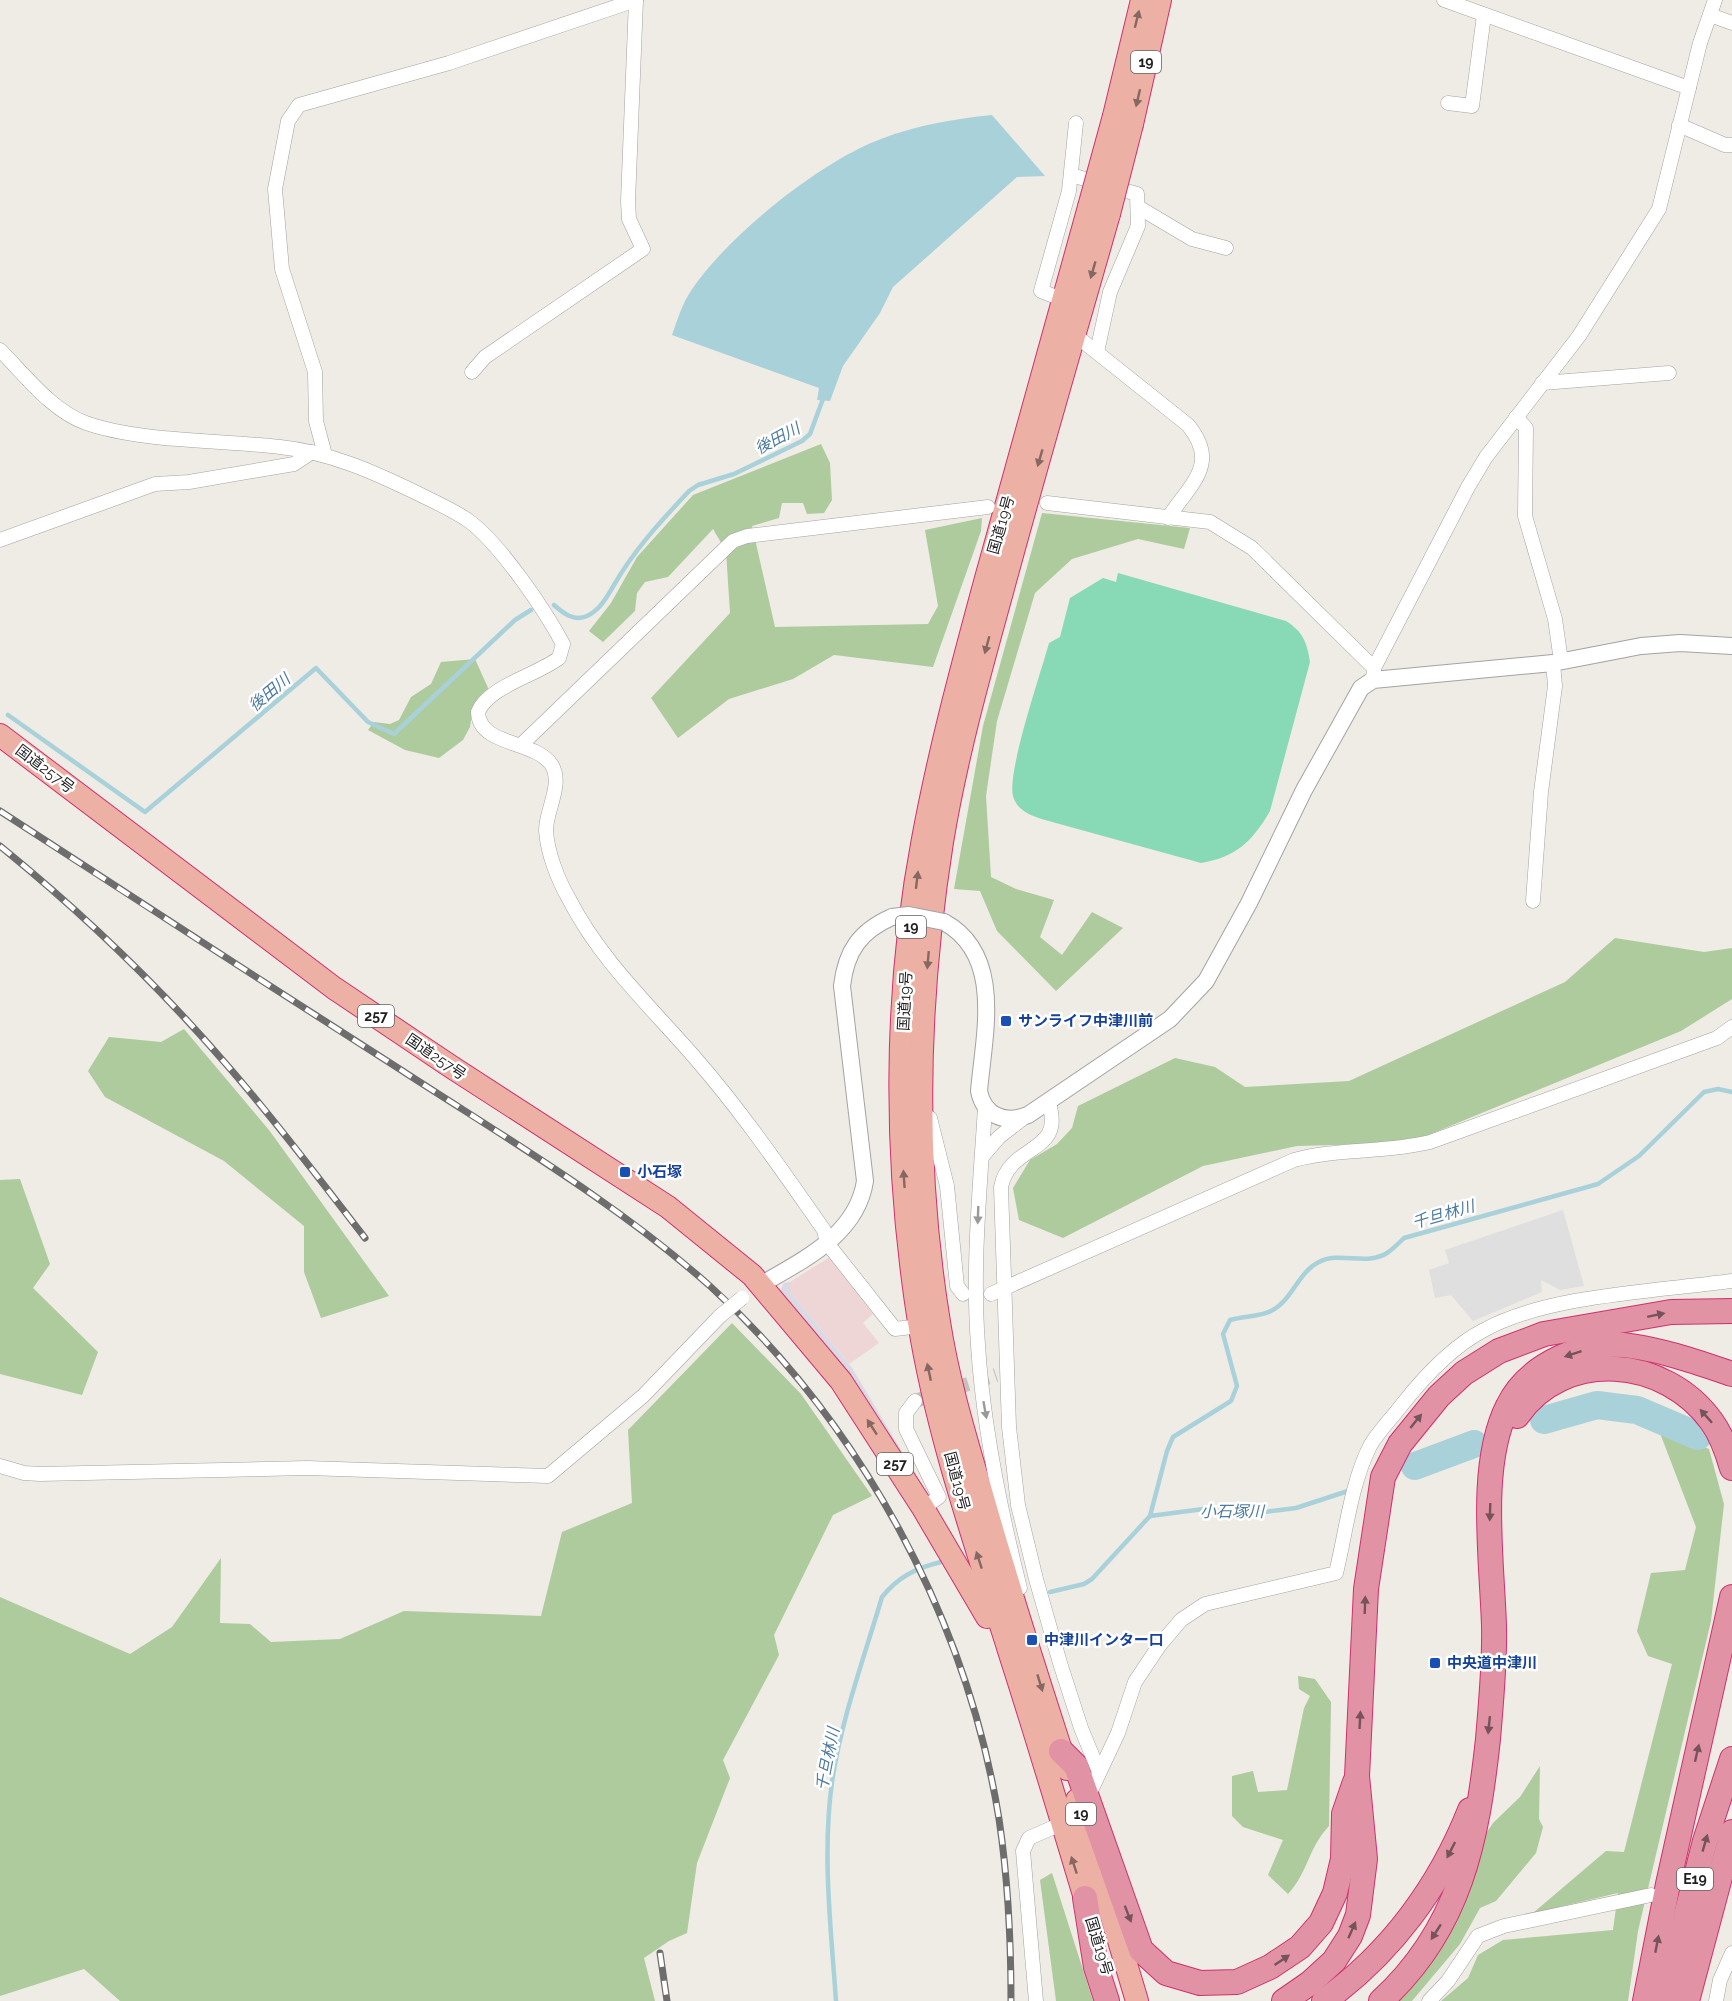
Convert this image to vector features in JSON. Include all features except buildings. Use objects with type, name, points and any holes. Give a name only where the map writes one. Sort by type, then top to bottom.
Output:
[{"type":"highway","name":"国道19号","points":[[1123,120],[1142,0]]},
{"type":"highway","name":"国道19号","points":[[1061,1751],[993,1534],[955,1400],[939,1324],[928,1240],[921,1156],[927,963],[943,841],[973,698],[1075,335],[1099,211],[1123,120],[1160,0]]},
{"type":"highway","name":"国道19号","points":[[1099,211],[1064,300],[954,698],[922,841],[907,963],[900,1077],[902,1161],[909,1246],[920,1326],[935,1401],[940,1497],[1011,1656],[1077,1814],[1137,2001]]},
{"type":"highway","name":"国道257号","points":[[0,735],[334,988],[668,1207],[762,1284]]},
{"type":"highway","name":"257","points":[[762,1284],[940,1497],[997,1641],[1011,1656]]},
{"type":"highway","points":[[1284,2001],[1310,1983],[1334,1961],[1350,1936],[1358,1915],[1365,1860],[1357,1776],[1366,1589],[1383,1477],[1400,1444],[1417,1420],[1464,1373],[1510,1347],[1544,1334],[1671,1312],[1732,1311]]},
{"type":"highway","points":[[1578,1329],[1638,1334],[1732,1359]]},
{"type":"highway","points":[[1381,2001],[1420,1956],[1442,1924],[1471,1851],[1484,1778],[1491,1709],[1494,1628],[1490,1536],[1494,1447],[1509,1404],[1525,1382],[1549,1362],[1592,1348],[1629,1346],[1732,1374]]},
{"type":"highway","points":[[1492,1475],[1511,1424],[1529,1399],[1575,1373],[1599,1368],[1630,1370],[1657,1377],[1689,1398],[1711,1421],[1726,1446],[1732,1467]]},
{"type":"highway","points":[[1645,2001],[1668,1884],[1732,1597]]},
{"type":"highway","points":[[1061,1751],[1076,1766],[1077,1814],[1141,1950],[1166,1973],[1200,1983],[1237,1982],[1270,1967],[1300,1947],[1321,1923],[1335,1893],[1343,1859],[1344,1814],[1357,1776]]},
{"type":"highway","name":"E19","points":[[1664,2001],[1705,1841],[1732,1759]]},
{"type":"highway","points":[[1324,2001],[1366,1967],[1395,1938],[1416,1911],[1452,1849],[1484,1778]]},
{"type":"highway","name":"国道19号","points":[[1077,1814],[1085,1898],[1116,2001]]},
{"type":"highway","name":"E19","points":[[1687,2001],[1732,1832]]},
{"type":"highway","points":[[1085,1898],[1096,1968],[1107,2001]]},
{"type":"street","points":[[319,453],[315,372],[282,269],[275,189],[288,121],[299,105],[449,63],[636,0],[628,201],[629,219],[643,249],[485,357],[472,372]]},
{"type":"street","points":[[1444,0],[1689,88]]},
{"type":"street","points":[[982,1157],[999,1137],[1028,1115],[1170,1019],[1206,981],[1249,903],[1304,790],[1361,688],[1373,674],[1468,487],[1516,417],[1579,336],[1659,209],[1679,125],[1715,0]]},
{"type":"street","points":[[1448,103],[1472,106],[1484,15]]},
{"type":"street","points":[[1710,15],[1732,23]]},
{"type":"street","points":[[1064,300],[1041,291],[1071,175],[1076,123]]},
{"type":"street","points":[[1679,125],[1725,145],[1732,145]]},
{"type":"street","points":[[1071,175],[1137,194],[1138,226],[1110,292],[1097,352]]},
{"type":"street","points":[[1138,207],[1192,239],[1226,248]]},
{"type":"street","points":[[1075,335],[1188,425],[1201,441],[1204,453],[1203,466],[1168,518]]},
{"type":"street","points":[[0,350],[57,407],[85,423],[125,433],[319,453],[382,476],[469,521],[532,594],[563,644],[563,651],[552,663],[489,698],[478,712],[480,725],[488,732],[542,756],[551,764],[556,773],[546,833],[553,861],[569,900],[602,952],[738,1109],[824,1230],[826,1243],[894,1329],[920,1326]]},
{"type":"street","points":[[1542,383],[1669,373]]},
{"type":"street","points":[[1516,417],[1526,428],[1526,516],[1555,619],[1557,662],[1541,792],[1533,901]]},
{"type":"street","points":[[0,540],[155,484],[189,482],[294,464],[319,453]]},
{"type":"street","points":[[1047,503],[1210,522],[1252,548],[1373,674],[1557,662],[1651,645],[1680,643],[1732,646]]},
{"type":"street","points":[[521,746],[733,541],[747,536],[988,507]]},
{"type":"street","points":[[0,1466],[24,1473],[40,1474],[307,1468],[548,1476],[643,1396],[720,1316],[762,1284],[826,1243],[851,1219],[862,1201],[865,1181],[843,1005],[844,968],[850,950],[863,934],[892,917],[909,915],[944,922],[964,936],[974,949],[982,969],[986,1011],[979,1091],[985,1108],[977,1275],[978,1344],[983,1396],[1004,1515],[1026,1611],[1023,1628]]},
{"type":"street","points":[[991,1294],[1294,1160],[1322,1152],[1406,1148],[1430,1142],[1717,1038],[1732,1027]]},
{"type":"street","points":[[922,1075],[934,1140],[947,1186],[957,1286],[963,1294]]},
{"type":"street","points":[[1048,1101],[1053,1120],[1049,1136],[1012,1162],[1003,1177],[1005,1289],[1002,1374],[1013,1466],[1026,1543],[1064,1674],[1099,1772]]},
{"type":"street","points":[[985,1108],[993,1115],[1009,1120],[1028,1115]]},
{"type":"street","points":[[1036,2001],[1023,1851],[1029,1838],[1077,1814],[1119,1733],[1135,1682],[1159,1646],[1181,1620],[1205,1604],[1336,1573],[1359,1475],[1371,1445],[1418,1384],[1462,1344],[1483,1330],[1523,1312],[1619,1295],[1732,1281]]},
{"type":"street","points":[[915,1401],[906,1413],[906,1429],[940,1497]]},
{"type":"street","points":[[1429,2001],[1448,1981],[1478,1936],[1504,1926],[1651,1895]]},
{"type":"street","points":[[1716,2001],[1720,1980],[1732,1953]]},
{"type":"shaded area","points":[[1563,1210],[1584,1286],[1560,1290],[1541,1280],[1542,1292],[1473,1321],[1451,1295],[1435,1298],[1429,1270],[1449,1263],[1445,1250]]},
{"type":"shaded area","points":[[830,1257],[873,1314],[863,1323],[879,1343],[849,1364],[790,1292],[790,1282]]},
{"type":"shaded area","points":[[790,1282],[790,1292],[852,1368],[925,1490],[921,1492],[779,1293],[784,1283]]},
{"type":"green space","points":[[821,444],[830,463],[832,500],[824,513],[807,514],[803,503],[782,503],[779,518],[752,526],[775,627],[928,624],[938,606],[925,530],[982,518],[981,531],[933,667],[834,655],[793,679],[729,699],[678,738],[651,698],[730,613],[726,551],[713,529],[668,577],[645,582],[637,593],[635,611],[603,642],[589,631],[611,603],[637,557],[693,495]]},
{"type":"green space","points":[[1042,513],[1190,528],[1184,549],[1138,539],[1072,559],[1035,593],[997,721],[986,796],[991,877],[1016,889],[1054,900],[1040,937],[1062,955],[1092,912],[1123,928],[1056,991],[997,931],[980,891],[954,889],[983,726]]},
{"type":"green space","points":[[1118,573],[1286,621],[1296,629],[1306,643],[1310,662],[1270,811],[1257,831],[1242,846],[1224,857],[1201,863],[1045,820],[1021,809],[1013,796],[1012,783],[1026,721],[1049,643],[1060,637],[1070,598],[1103,578],[1116,582]]},
{"type":"green space","points":[[475,659],[489,690],[473,707],[470,727],[463,740],[439,758],[405,750],[368,730],[374,722],[390,724],[399,720],[411,697],[431,684],[441,662]]},
{"type":"green space","points":[[1615,938],[1704,952],[1732,948],[1732,999],[1681,1031],[1409,1143],[1297,1146],[1203,1166],[1063,1238],[1019,1220],[1013,1188],[1030,1160],[1057,1144],[1072,1128],[1078,1106],[1175,1058],[1215,1067],[1245,1087],[1349,1081],[1565,982]]},
{"type":"green space","points":[[184,1029],[269,1130],[389,1296],[321,1318],[304,1272],[304,1226],[224,1161],[105,1097],[88,1071],[109,1037],[161,1042]]},
{"type":"green space","points":[[20,1179],[50,1264],[33,1288],[98,1352],[82,1395],[0,1374],[0,1180]]},
{"type":"green space","points":[[732,1323],[801,1394],[872,1496],[833,1515],[774,1635],[779,1655],[723,1760],[730,1778],[697,1863],[687,1933],[669,1941],[644,1958],[655,2001],[120,2001],[84,1969],[0,1996],[0,1597],[130,1654],[172,1627],[221,1558],[220,1623],[250,1624],[271,1642],[340,1639],[404,1611],[541,1616],[562,1532],[632,1503],[628,1430]]},
{"type":"green space","points":[[1658,1428],[1709,1449],[1724,1504],[1711,1621],[1638,1931],[1628,2001],[1441,2001],[1468,1978],[1478,1955],[1503,1940],[1613,1930],[1618,1893],[1533,1913],[1606,1851],[1624,1852],[1672,1664],[1648,1656],[1637,1631],[1651,1573],[1685,1570],[1696,1527]]},
{"type":"green space","points":[[1298,1676],[1315,1679],[1331,1702],[1329,1826],[1316,1844],[1300,1877],[1288,1894],[1268,1875],[1283,1840],[1243,1827],[1232,1816],[1232,1776],[1253,1771],[1258,1792],[1287,1790],[1304,1708],[1310,1696],[1299,1689]]},
{"type":"green space","points":[[1540,1766],[1539,1819],[1543,1827],[1536,1853],[1496,1901],[1480,1908],[1460,1944],[1412,2001],[1389,2001],[1480,1842],[1493,1823],[1520,1797]]},
{"type":"green space","points":[[1052,1873],[1093,2001],[1056,2001],[1040,1880]]},
{"type":"water","points":[[992,115],[1045,176],[1017,177],[893,287],[880,313],[843,366],[830,401],[817,400],[819,388],[672,335],[685,301],[720,255],[745,230],[800,185],[856,150],[881,139],[936,123]]},
{"type":"waterway","name":"後田川","points":[[554,605],[565,614],[578,618],[587,616],[596,610],[639,548],[689,491],[698,485],[734,474],[802,441],[810,434],[824,396]]},
{"type":"waterway","name":"後田川","points":[[8,715],[145,812],[316,668],[368,722],[394,734],[515,620],[531,610]]},
{"type":"waterway","name":"千旦林川","points":[[1050,1592],[1084,1584],[1092,1579],[1150,1516],[1167,1451],[1173,1437],[1231,1401],[1237,1386],[1223,1334],[1230,1320],[1271,1311],[1284,1301],[1306,1272],[1327,1259],[1379,1257],[1404,1238],[1598,1184],[1639,1156],[1704,1092],[1718,1089],[1732,1092]]},
{"type":"waterway","name":"小石塚川","points":[[1544,1420],[1597,1405],[1637,1410],[1698,1436]]},
{"type":"waterway","name":"小石塚川","points":[[1415,1466],[1474,1444]]},
{"type":"waterway","name":"小石塚川","points":[[1150,1516],[1211,1508],[1256,1513],[1296,1508],[1348,1491]]},
{"type":"waterway","name":"千旦林川","points":[[836,2001],[828,1892],[828,1836],[832,1782],[841,1736],[882,1597],[908,1574],[941,1562]]},
{"type":"tunnel","points":[[915,1401],[996,1375]]},
{"type":"railway","points":[[0,811],[519,1145],[598,1199],[675,1256],[711,1287],[765,1341],[814,1399],[859,1462],[899,1529],[933,1599],[961,1671],[984,1744],[999,1819],[1005,1864],[1011,2001]]},
{"type":"railway","points":[[0,846],[89,923],[173,1006],[262,1107],[365,1238]]},
{"type":"railway","points":[[660,1953],[667,2001]]},
{"type":"place","name":"サンライフ中津川前","points":[[1006,1021]]},
{"type":"place","name":"小石塚","points":[[625,1172]]},
{"type":"place","name":"中津川インター口","points":[[1032,1640]]},
{"type":"place","name":"中央道中津川","points":[[1435,1663]]}]
